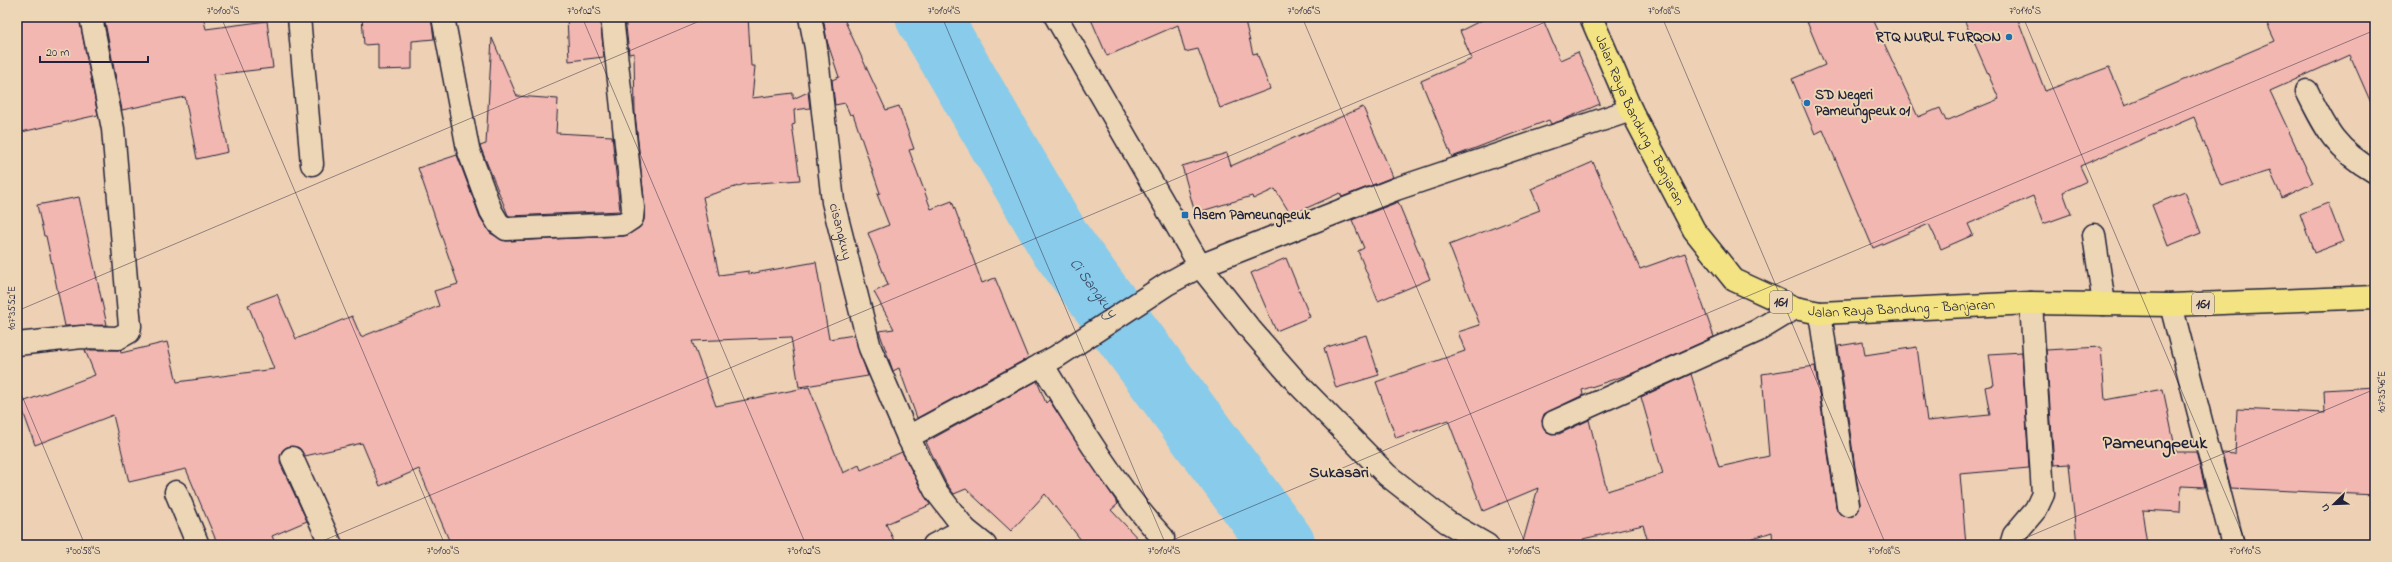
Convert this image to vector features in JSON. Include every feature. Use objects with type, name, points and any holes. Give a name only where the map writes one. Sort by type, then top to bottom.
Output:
[{"type":"main road","name":"Jalan Raya Bandung - Banjaran","points":[[1591,17],[1631,110],[1694,230],[1734,280],[1795,308],[1820,313],[2031,303],[2171,305],[2375,298]]},
{"type":"street","points":[[17,344],[82,337],[118,338],[129,332],[130,326],[113,129],[91,17]]},
{"type":"street","points":[[300,17],[312,164]]},
{"type":"street","points":[[443,17],[468,149],[491,211],[498,223],[506,229],[623,224],[632,218],[633,208],[612,17]]},
{"type":"street","name":"cisangkuy","points":[[810,17],[816,48],[833,202],[870,348],[908,437],[935,490],[965,529],[985,545]]},
{"type":"street","points":[[1056,17],[1200,266],[1250,330],[1299,385],[1387,475],[1447,522],[1487,545]]},
{"type":"street","points":[[2307,91],[2324,127],[2338,146],[2359,164],[2375,172]]},
{"type":"street","points":[[908,437],[1049,361],[1167,284],[1200,266],[1396,189],[1631,110]]},
{"type":"street","points":[[2094,235],[2104,304]]},
{"type":"street","points":[[2011,545],[2014,535],[2036,509],[2043,494],[2031,303]]},
{"type":"street","points":[[2171,305],[2233,545]]},
{"type":"street","points":[[1554,422],[1757,331],[1795,308]]},
{"type":"street","points":[[1820,313],[1848,505]]},
{"type":"street","points":[[1049,361],[1074,416],[1151,525],[1163,538]]},
{"type":"street","points":[[292,458],[331,545]]},
{"type":"street","points":[[176,492],[198,545]]},
{"type":"street","points":[[934,545],[965,529]]},
{"type":"building","points":[[17,17],[79,17],[98,115],[17,133]]},
{"type":"building","points":[[104,17],[203,17],[206,29],[267,21],[273,68],[213,75],[228,152],[197,159],[185,97],[122,110]]},
{"type":"building","points":[[362,17],[431,17],[434,39],[412,41],[412,69],[378,70],[378,44],[364,45]]},
{"type":"building","points":[[567,17],[600,17],[604,57],[569,61]]},
{"type":"building","points":[[625,17],[748,17],[751,66],[755,66],[752,98],[793,93],[793,99],[808,92],[810,108],[794,110],[795,124],[792,125],[800,180],[745,184],[703,197],[719,275],[749,271],[749,274],[816,262],[829,339],[854,335],[868,376],[799,387],[791,337],[692,341],[716,406],[809,387],[843,473],[859,465],[861,470],[902,452],[930,505],[886,524],[896,545],[451,545],[419,469],[380,486],[362,443],[305,456],[299,448],[287,447],[282,451],[280,463],[307,521],[272,536],[276,545],[218,545],[186,469],[129,482],[113,415],[35,445],[20,403],[95,375],[85,350],[120,350],[121,353],[167,342],[177,382],[274,369],[248,305],[277,294],[296,339],[352,316],[361,337],[439,306],[434,291],[458,284],[418,168],[457,155],[480,217],[490,233],[506,241],[624,236],[639,228],[644,220],[645,207],[635,113],[634,53],[629,54]]},
{"type":"building","points":[[823,17],[843,17],[886,110],[899,106],[914,149],[909,150],[931,209],[952,201],[982,283],[995,278],[1028,358],[917,418],[899,368],[893,371],[879,331],[894,329],[874,292],[888,285],[868,233],[889,225],[877,194],[880,193],[853,114],[850,115],[845,103],[835,105],[832,80],[839,77],[827,41]]},
{"type":"building","points":[[1090,17],[1244,17],[1253,54],[1257,53],[1270,89],[1220,108],[1198,49],[1185,52],[1178,25],[1107,56]]},
{"type":"building","points":[[1488,17],[1542,17],[1560,60],[1578,52],[1600,104],[1560,121],[1551,124],[1549,120],[1452,157],[1421,81],[1472,59],[1460,31]]},
{"type":"building","points":[[1805,17],[1872,17],[1918,117],[1940,108],[1946,121],[1999,99],[1963,17],[2017,17],[2045,91],[2109,67],[2125,105],[2275,41],[2264,17],[2375,17],[2375,112],[2350,55],[2270,91],[2313,183],[2282,198],[2270,171],[2221,186],[2194,117],[2080,166],[2087,181],[2063,192],[2071,214],[2043,224],[2033,196],[1968,224],[1973,235],[1941,249],[1929,224],[1873,248],[1823,130],[1815,134],[1792,79],[1825,65]]},
{"type":"building","points":[[492,38],[517,96],[558,99],[556,133],[612,136],[620,211],[508,215],[480,146],[486,144]]},
{"type":"building","points":[[1363,107],[1393,177],[1342,197],[1340,193],[1291,215],[1275,189],[1253,199],[1252,196],[1195,213],[1182,166],[1227,153],[1231,166]]},
{"type":"building","points":[[1593,162],[1640,269],[1685,253],[1714,337],[1633,373],[1582,390],[1583,395],[1544,414],[1542,421],[1546,432],[1559,434],[1589,420],[1607,491],[1663,474],[1641,397],[1691,374],[1719,467],[1769,456],[1762,374],[1815,366],[1836,507],[1843,516],[1850,517],[1859,510],[1860,503],[1838,346],[1863,342],[1865,355],[1917,347],[1927,421],[1990,415],[1985,387],[1994,385],[1989,354],[2022,352],[2029,468],[1960,474],[1966,545],[1773,545],[1772,532],[1732,545],[1649,545],[1643,525],[1583,539],[1585,545],[1522,545],[1538,488],[1483,511],[1448,420],[1396,438],[1376,382],[1465,351],[1458,332],[1480,325],[1449,245],[1540,210],[1531,189]]},
{"type":"building","points":[[2185,192],[2201,233],[2168,246],[2152,205]]},
{"type":"building","points":[[79,197],[107,325],[65,326],[46,236],[44,236],[37,205]]},
{"type":"building","points":[[1398,202],[1430,279],[1378,301],[1358,251],[1364,248],[1352,220]]},
{"type":"building","points":[[2328,203],[2343,242],[2314,253],[2300,214]]},
{"type":"building","points":[[1286,258],[1310,317],[1276,331],[1251,273]]},
{"type":"building","points":[[1366,335],[1379,375],[1336,388],[1324,348]]},
{"type":"building","points":[[2101,347],[2105,400],[2163,389],[2176,452],[2196,452],[2205,487],[2181,486],[2180,512],[2142,510],[2147,545],[2077,545],[2069,464],[2054,465],[2046,350]]},
{"type":"building","points":[[1037,381],[1046,403],[1049,400],[1118,504],[1111,510],[1144,545],[1085,545],[1045,494],[1011,531],[966,489],[954,494],[946,483],[926,442]]},
{"type":"building","points":[[2375,387],[2375,495],[2231,488],[2222,453],[2235,454],[2237,409],[2325,413],[2324,390]]},
{"type":"waterway","name":"Ci Sangkuy","points":[[928,17],[1060,243],[1283,545]]},
{"type":"place","name":"RTQ NURUL FURQON","points":[[2009,37]]},
{"type":"place","name":"SD Negeri Pameungpeuk 01","points":[[1807,103]]},
{"type":"place","name":"Asem Pameungpeuk","points":[[1185,215]]},
{"type":"district","name":"Pameungpeuk","points":[[2155,444]]},
{"type":"district","name":"Sukasari","points":[[1339,473]]}]
